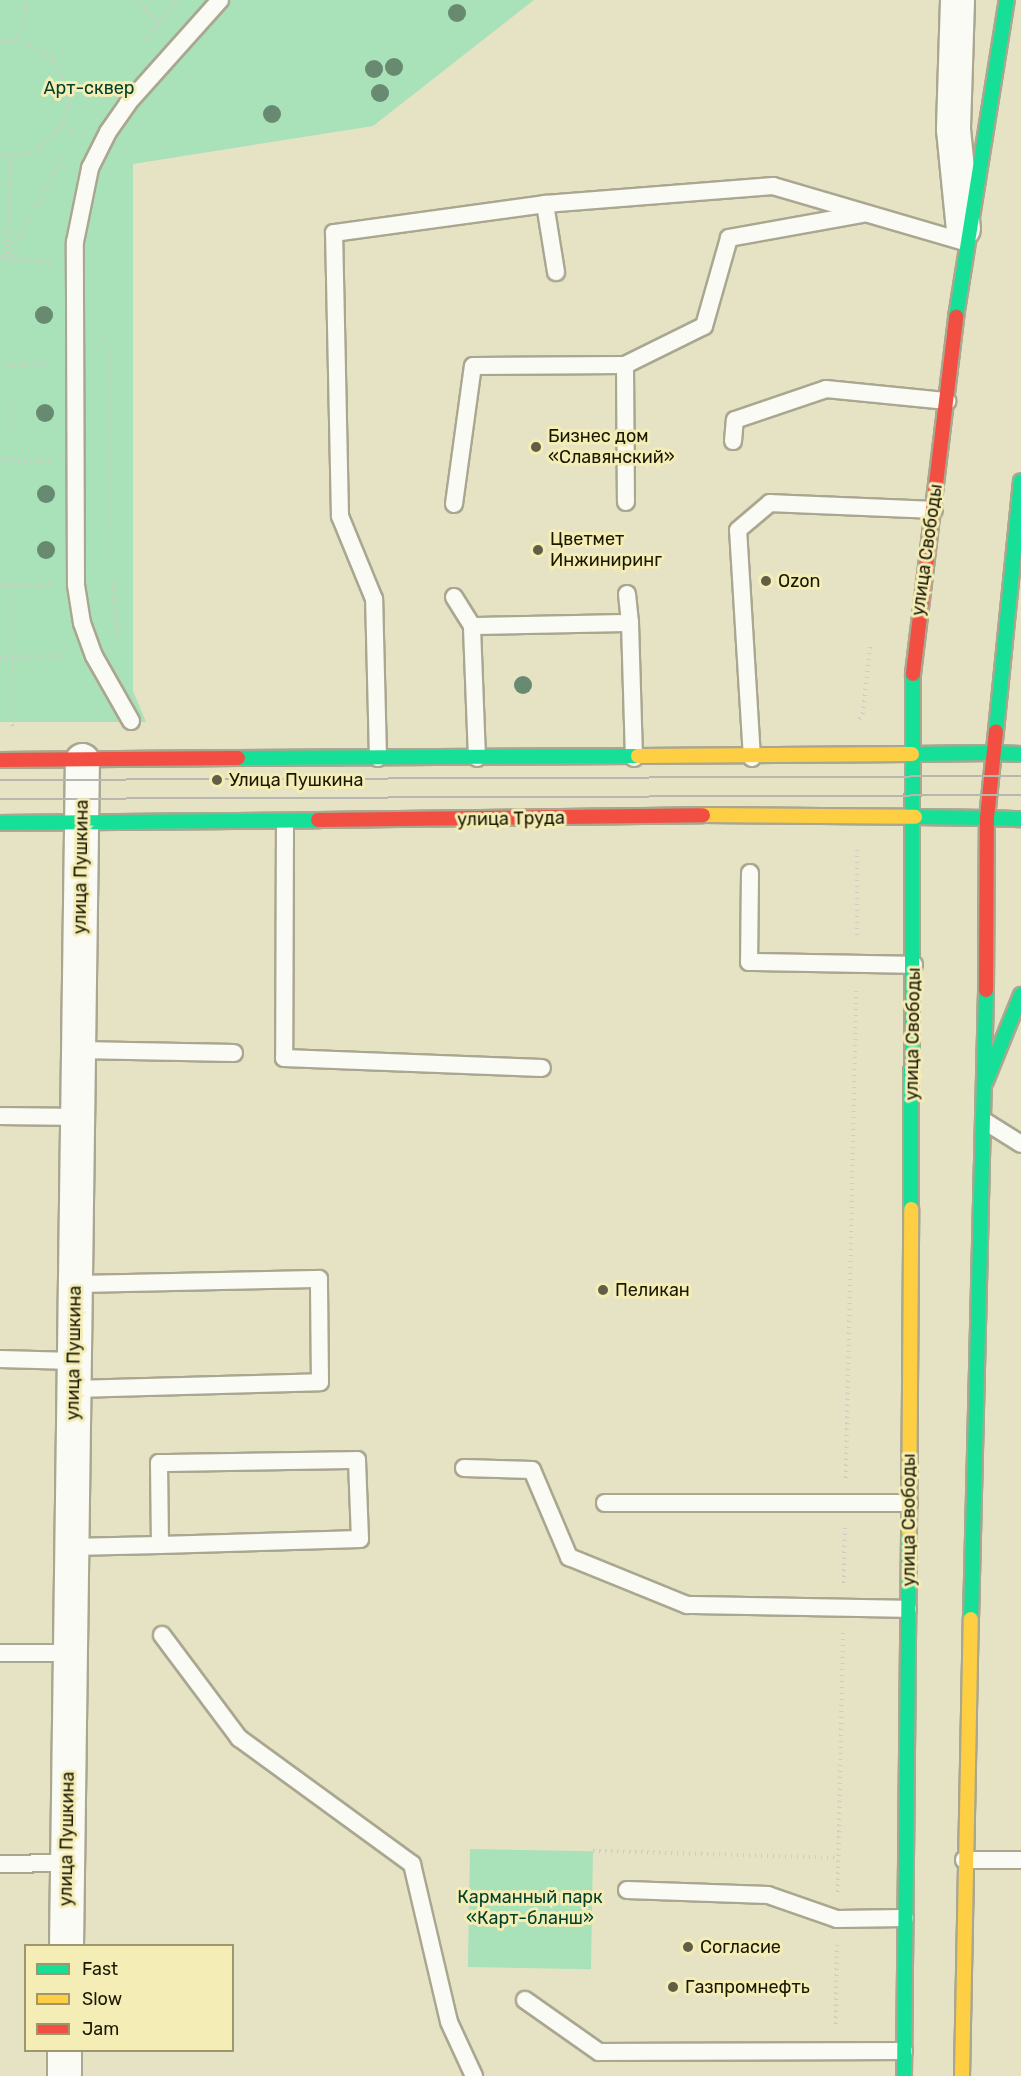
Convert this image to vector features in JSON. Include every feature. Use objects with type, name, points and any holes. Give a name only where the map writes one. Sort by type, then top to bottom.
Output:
[{"type":"main road","name":"улица Свободы","points":[[904,2076],[915,817],[912,754],[913,651],[934,510],[965,242],[1007,0]]},
{"type":"main road","points":[[962,2076],[964,1860],[986,1122],[987,818],[1021,481]]},
{"type":"main road","points":[[0,760],[752,758],[1021,754]]},
{"type":"main road","name":"улица Труда","points":[[0,823],[285,822],[841,814],[1021,819]]},
{"type":"main road","points":[[986,1083],[1021,995]]},
{"type":"street","points":[[957,0],[953,129],[965,242]]},
{"type":"street","name":"улица Пушкина","points":[[66,1944],[82,760]]},
{"type":"street","points":[[64,2052],[64,2076]]},
{"type":"lane","points":[[131,721],[94,656],[82,623],[75,585],[73,364],[75,242],[80,203],[90,168],[128,103],[220,0]]},
{"type":"lane","points":[[378,758],[374,599],[340,516],[334,233],[545,204],[773,186],[965,242]]},
{"type":"lane","points":[[545,204],[556,272]]},
{"type":"lane","points":[[454,504],[473,366],[626,365],[704,326],[729,238],[866,213]]},
{"type":"lane","points":[[626,365],[626,502]]},
{"type":"lane","points":[[733,441],[735,420],[826,389],[947,401]]},
{"type":"lane","points":[[752,758],[738,530],[770,502],[934,510]]},
{"type":"lane","points":[[627,594],[634,758]]},
{"type":"lane","points":[[454,597],[472,626],[477,758]]},
{"type":"lane","points":[[472,626],[630,623]]},
{"type":"lane","points":[[285,822],[284,1058],[542,1068]]},
{"type":"lane","points":[[750,873],[749,962],[914,966]]},
{"type":"lane","points":[[78,1050],[234,1053]]},
{"type":"lane","points":[[0,1116],[77,1117]]},
{"type":"lane","points":[[986,1122],[1021,1144]]},
{"type":"lane","points":[[0,1359],[74,1375],[320,1382],[319,1279],[75,1284]]},
{"type":"lane","points":[[71,1547],[160,1545],[360,1539],[357,1460],[159,1463],[160,1545]]},
{"type":"lane","points":[[464,1468],[532,1470],[569,1557],[687,1605],[908,1609]]},
{"type":"lane","points":[[605,1503],[909,1503]]},
{"type":"lane","points":[[162,1635],[239,1738],[412,1864],[449,2022],[474,2076]]},
{"type":"lane","points":[[0,1653],[70,1653]]},
{"type":"lane","points":[[964,1860],[1021,1860]]},
{"type":"lane","points":[[0,1864],[67,1863]]},
{"type":"lane","points":[[627,1890],[768,1896],[837,1919],[905,1918]]},
{"type":"lane","points":[[525,2000],[599,2052],[904,2051]]},
{"type":"path","points":[[18,40],[27,0]]},
{"type":"path","points":[[136,0],[159,22],[177,0]]},
{"type":"path","points":[[0,41],[18,40],[51,56],[62,71],[68,97],[63,124],[42,147],[11,157],[0,155]]},
{"type":"path","points":[[63,124],[76,133],[71,142]]},
{"type":"path","points":[[7,260],[66,152]]},
{"type":"path","points":[[11,157],[7,260],[12,733]]},
{"type":"path","points":[[0,258],[7,260]]},
{"type":"path","points":[[854,724],[863,714],[870,646]]},
{"type":"path","points":[[0,657],[94,656]]},
{"type":"path","points":[[857,843],[859,895]]},
{"type":"path","points":[[593,1851],[838,1858]]},
{"type":"green space","name":"Арт-сквер","points":[[0,0],[534,0],[373,126],[133,164],[133,691],[146,722],[0,722]]},
{"type":"green space","name":"Карманный парк «Карт-бланш»","points":[[470,1849],[593,1851],[591,1969],[468,1967]]},
{"type":"tram line","points":[[0,780],[1021,776]]},
{"type":"tram line","points":[[0,799],[1021,795]]},
{"type":"traffic: fast","points":[[956,317],[1007,0]]},
{"type":"traffic: fast","points":[[996,731],[1021,481]]},
{"type":"traffic: fast","points":[[911,1209],[913,674]]},
{"type":"traffic: fast","points":[[992,753],[1021,754]]},
{"type":"traffic: fast","points":[[912,754],[992,753]]},
{"type":"traffic: fast","points":[[238,758],[638,756]]},
{"type":"traffic: fast","points":[[915,817],[987,818]]},
{"type":"traffic: fast","points":[[987,818],[1021,819]]},
{"type":"traffic: fast","points":[[0,823],[318,820]]},
{"type":"traffic: fast","points":[[971,1619],[986,990]]},
{"type":"traffic: fast","points":[[986,1081],[1021,995]]},
{"type":"traffic: fast","points":[[904,2076],[909,1532]]},
{"type":"traffic: slow","points":[[638,756],[912,754]]},
{"type":"traffic: slow","points":[[703,815],[915,817]]},
{"type":"traffic: slow","points":[[909,1532],[911,1209]]},
{"type":"traffic: slow","points":[[962,2076],[971,1619]]},
{"type":"traffic: jam","points":[[913,674],[956,317]]},
{"type":"traffic: jam","points":[[986,990],[987,818],[996,731]]},
{"type":"traffic: jam","points":[[0,760],[238,758]]},
{"type":"traffic: jam","points":[[318,820],[703,815]]},
{"type":"place","name":"Бизнес дом «Славянский»","points":[[536,447]]},
{"type":"place","name":"Цветмет Инжиниринг","points":[[538,550]]},
{"type":"place","name":"Ozon","points":[[766,581]]},
{"type":"place","name":"Улица Пушкина","points":[[217,780]]},
{"type":"place","name":"Пеликан","points":[[603,1290]]},
{"type":"place","name":"Согласие","points":[[688,1947]]},
{"type":"place","name":"Газпромнефть","points":[[673,1987]]}]
